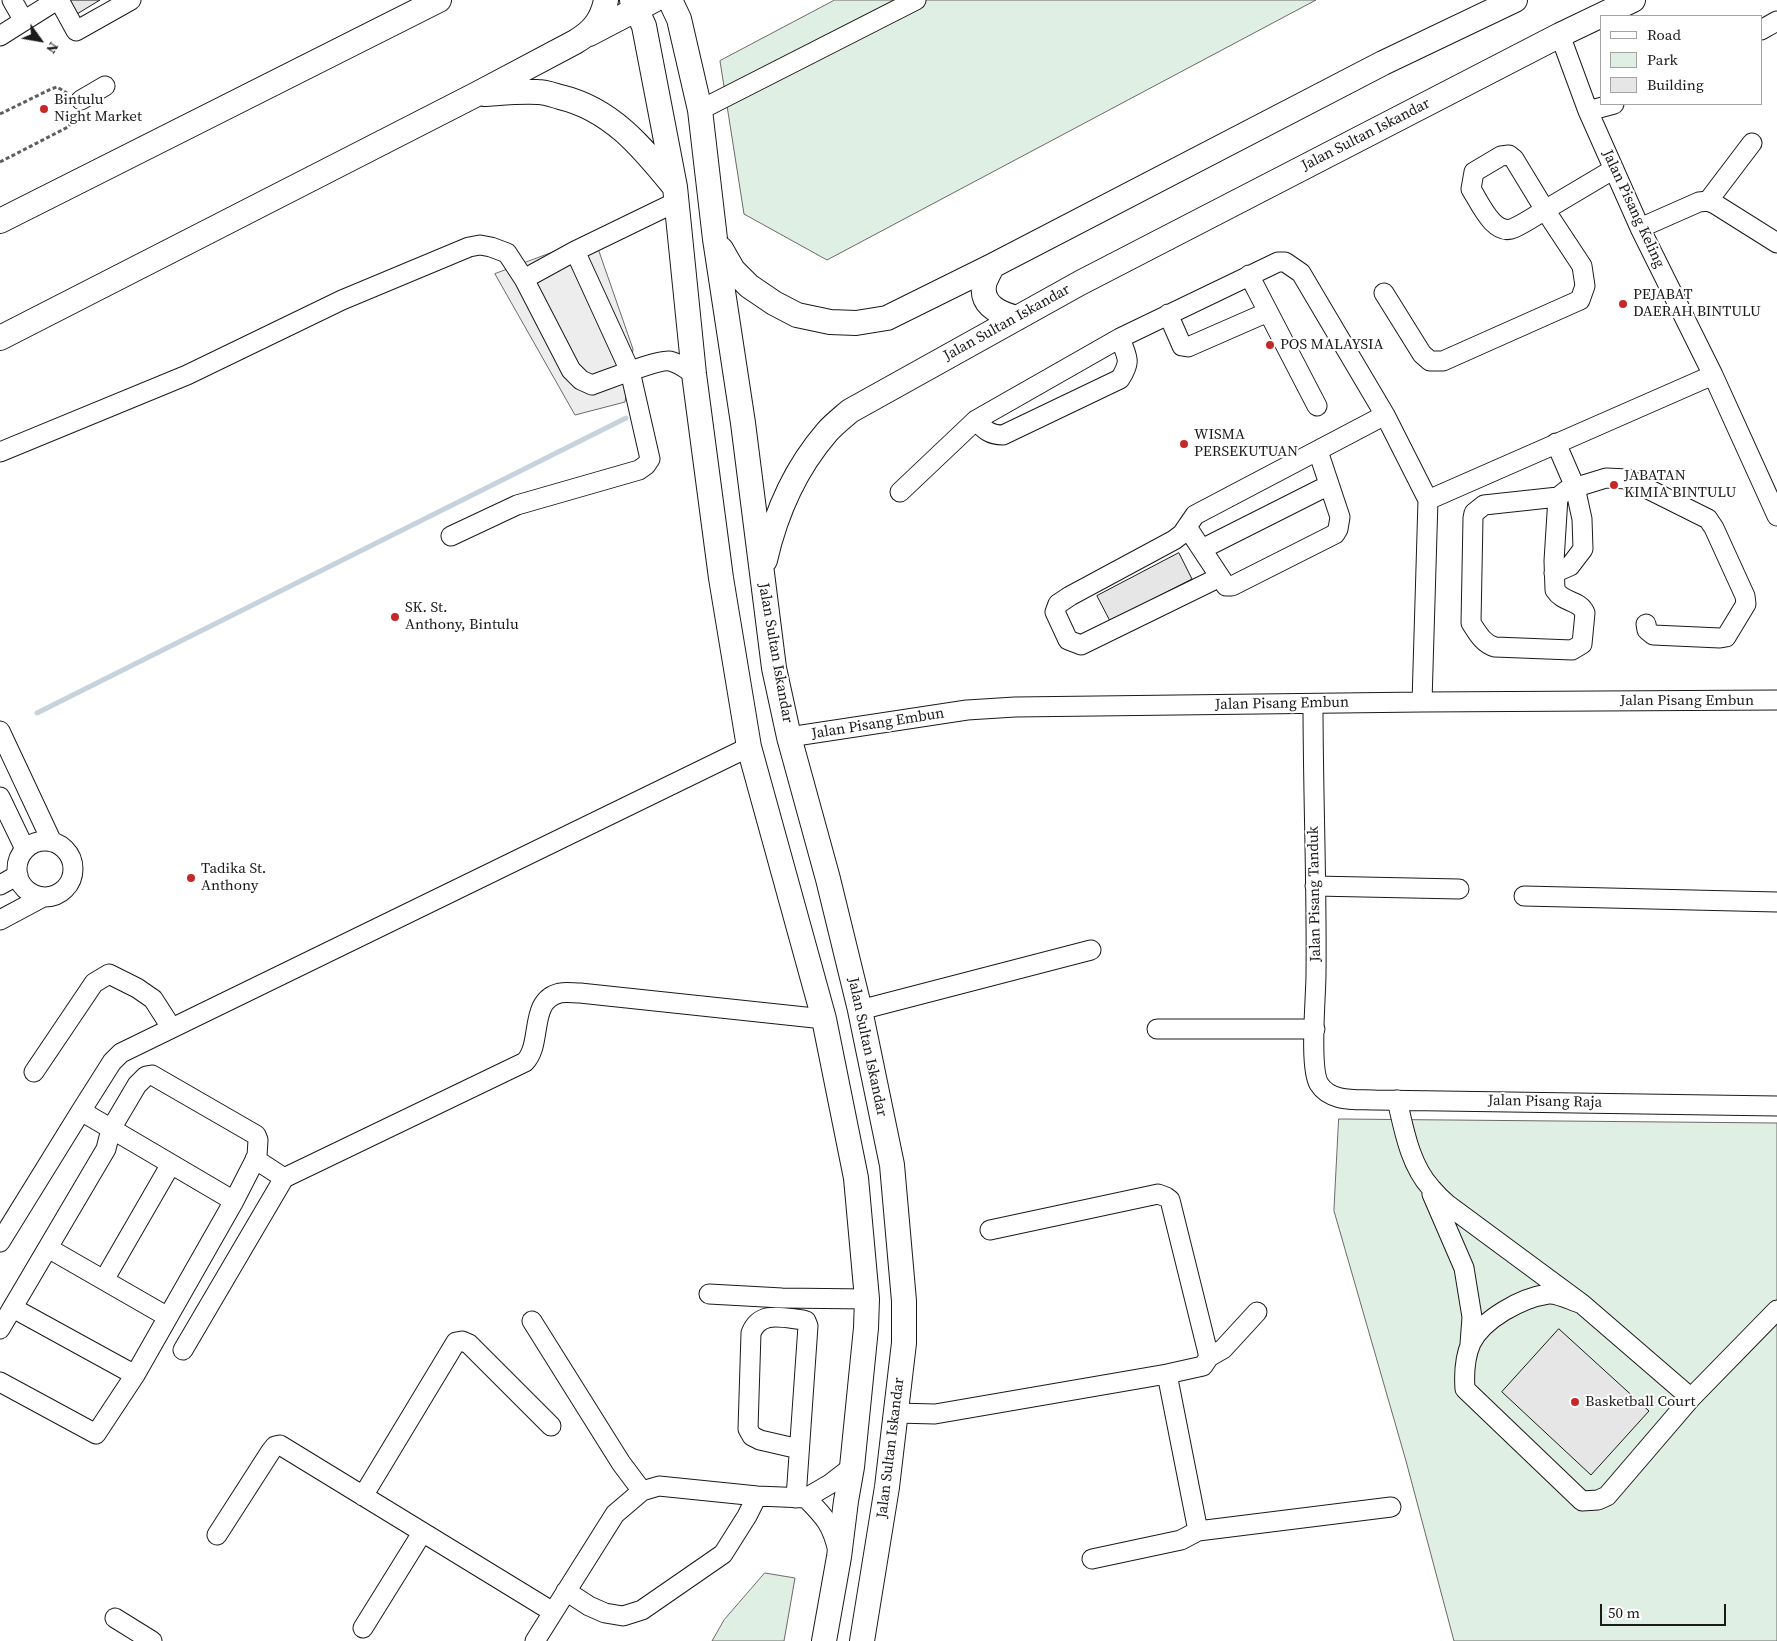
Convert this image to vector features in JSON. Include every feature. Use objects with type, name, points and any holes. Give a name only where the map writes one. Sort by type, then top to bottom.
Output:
[{"type":"main road","points":[[0,221],[439,0]]},
{"type":"main road","points":[[588,34],[598,24],[606,0]]},
{"type":"main road","points":[[670,0],[679,19],[700,110],[761,576]]},
{"type":"main road","points":[[716,239],[733,270],[749,286],[774,303],[797,315],[830,322],[856,323],[887,318],[992,266],[1384,63],[1515,0]]},
{"type":"main road","name":"Jalan Sultan Iskandar","points":[[1602,15],[1633,0]]},
{"type":"main road","points":[[0,338],[477,94],[641,3],[675,194],[694,374],[721,578],[749,747],[824,1020],[856,1178],[867,1299],[866,1328],[852,1467],[840,1557],[824,1641]]},
{"type":"main road","name":"Jalan Sultan Iskandar","points":[[862,1641],[887,1486],[896,1413],[904,1343],[904,1292],[892,1164],[860,1010],[774,668],[761,576],[772,530],[782,503],[802,467],[827,432],[850,411],[1080,283],[1600,16]]},
{"type":"main road","points":[[477,94],[539,92],[572,100],[595,110],[626,131],[647,154],[675,194]]},
{"type":"main road","points":[[992,266],[984,285],[989,304],[1000,314],[1017,318]]},
{"type":"street","points":[[12,0],[24,21]]},
{"type":"street","points":[[0,36],[58,0],[76,31],[130,0]]},
{"type":"street","points":[[700,110],[916,0]]},
{"type":"street","points":[[1762,29],[1777,21]]},
{"type":"street","name":"Jalan Pisang Keling","points":[[1560,35],[1588,111],[1640,228],[1713,375],[1777,516]]},
{"type":"street","points":[[81,100],[105,86]]},
{"type":"street","points":[[1588,111],[1610,105]]},
{"type":"street","points":[[1708,201],[1752,143]]},
{"type":"street","points":[[1384,293],[1422,354],[1430,361],[1443,361],[1580,300],[1585,286],[1582,266],[1545,210],[1614,169]]},
{"type":"street","points":[[524,279],[675,194]]},
{"type":"street","points":[[1640,228],[1699,202],[1708,201],[1777,243]]},
{"type":"street","points":[[0,452],[187,374],[342,300],[469,247],[480,245],[507,253],[524,279],[571,370],[581,380],[592,385],[668,360],[680,364],[694,374]]},
{"type":"street","points":[[451,536],[517,505],[639,470],[650,459],[630,371],[575,251]]},
{"type":"street","points":[[900,492],[976,420],[1120,338],[1249,275],[1278,262],[1285,262],[1301,273],[1385,416],[1428,500],[1422,702]]},
{"type":"street","points":[[1249,275],[1317,406]]},
{"type":"street","points":[[1168,314],[1182,346],[1188,348],[1268,312]]},
{"type":"street","points":[[976,420],[983,429],[993,435],[1003,435],[1120,379],[1127,369],[1129,362],[1120,338]]},
{"type":"street","points":[[1428,500],[1713,375]]},
{"type":"street","points":[[1220,577],[1081,645],[1068,640],[1054,612],[1058,604],[1174,540],[1182,534],[1195,515],[1385,416]]},
{"type":"street","points":[[1554,573],[1570,566],[1582,549],[1582,519],[1575,487],[1556,443]]},
{"type":"street","points":[[1187,527],[1226,586],[1232,586],[1335,534],[1340,517],[1318,451]]},
{"type":"street","points":[[1558,497],[1554,573],[1555,590],[1558,595],[1580,606],[1585,613],[1582,644],[1580,647],[1572,650],[1495,647],[1490,646],[1479,635],[1471,623],[1472,518],[1474,513],[1484,505],[1558,497],[1567,490],[1606,478],[1628,479],[1708,519],[1714,528],[1745,596],[1746,604],[1726,637],[1653,635],[1647,630],[1646,624]]},
{"type":"street","points":[[1202,549],[1329,485]]},
{"type":"street","name":"Jalan Pisang Embun","points":[[790,737],[966,710],[1015,707],[1777,700]]},
{"type":"street","name":"Jalan Pisang Tanduk","points":[[1313,704],[1316,975],[1314,1062],[1319,1084]]},
{"type":"street","points":[[0,731],[52,842]]},
{"type":"street","points":[[0,1242],[112,1062],[121,1053],[749,747]]},
{"type":"street","points":[[0,797],[25,849]]},
{"type":"street","points":[[0,920],[43,897],[60,892],[71,879],[72,861],[68,852],[61,845],[42,841],[33,843],[25,849],[17,866],[21,884],[34,895],[43,897]]},
{"type":"street","points":[[0,885],[18,875]]},
{"type":"street","points":[[1315,886],[1459,889]]},
{"type":"street","points":[[1524,896],[1777,902]]},
{"type":"street","points":[[860,1010],[1091,950]]},
{"type":"street","points":[[34,1072],[94,983],[105,975],[109,974],[137,988],[153,999],[171,1028]]},
{"type":"street","points":[[182,1350],[284,1178],[525,1062],[530,1058],[541,1010],[548,999],[560,993],[590,994],[824,1020]]},
{"type":"street","points":[[1158,1029],[1315,1029]]},
{"type":"street","points":[[0,1329],[106,1149],[111,1129],[137,1085],[146,1076],[152,1076],[256,1135],[258,1140],[257,1156],[234,1202],[135,1375],[96,1434],[0,1382]]},
{"type":"street","name":"Jalan Pisang Raja","points":[[1319,1084],[1328,1093],[1339,1098],[1777,1106]]},
{"type":"street","points":[[1397,1100],[1406,1140],[1416,1164],[1429,1187],[1464,1268],[1472,1317],[1470,1345],[1464,1373],[1465,1389],[1582,1501],[1598,1500],[1607,1496],[1691,1398],[1777,1310]]},
{"type":"street","points":[[81,1111],[234,1202]]},
{"type":"street","points":[[255,1159],[284,1178]]},
{"type":"street","points":[[104,1280],[171,1164]]},
{"type":"street","points":[[1429,1187],[1448,1205],[1582,1304],[1691,1398]]},
{"type":"street","points":[[990,1230],[1158,1194],[1166,1197],[1170,1200],[1208,1357]]},
{"type":"street","points":[[48,1248],[168,1317]]},
{"type":"street","points":[[710,1294],[867,1299]]},
{"type":"street","points":[[1470,1345],[1478,1331],[1518,1303],[1550,1294],[1582,1304]]},
{"type":"street","points":[[806,1321],[831,1299]]},
{"type":"street","points":[[13,1308],[135,1375]]},
{"type":"street","points":[[896,1413],[935,1414],[1167,1374],[1203,1366],[1208,1357],[1223,1349],[1257,1312]]},
{"type":"street","points":[[799,1449],[760,1440],[752,1436],[748,1429],[751,1333],[758,1321],[767,1317],[776,1316],[806,1321]]},
{"type":"street","points":[[532,1321],[621,1463],[642,1491]]},
{"type":"street","points":[[806,1321],[808,1326],[799,1449],[801,1498],[824,1516],[833,1532],[840,1557]]},
{"type":"street","points":[[362,1496],[456,1342],[469,1344],[551,1426]]},
{"type":"street","points":[[1167,1374],[1198,1531]]},
{"type":"street","points":[[217,1535],[271,1450],[278,1445],[553,1612]]},
{"type":"street","points":[[535,1641],[615,1514],[642,1491],[659,1486],[757,1496],[801,1498],[830,1484],[852,1467]]},
{"type":"street","points":[[566,1591],[605,1613],[623,1616],[642,1610],[723,1554],[757,1496]]},
{"type":"street","points":[[1092,1559],[1181,1540],[1198,1531],[1391,1507]]},
{"type":"street","points":[[363,1628],[422,1532]]},
{"type":"street","points":[[114,1618],[152,1641]]},
{"type":"path","points":[[0,114],[57,87],[81,100],[81,112],[68,127],[0,162]]},
{"type":"green space","points":[[835,0],[1316,0],[827,260],[744,214],[720,61]]},
{"type":"green space","points":[[1339,1119],[1777,1123],[1777,1641],[1454,1641],[1406,1461],[1334,1211]]},
{"type":"green space","points":[[765,1573],[795,1578],[784,1641],[712,1641],[724,1620]]},
{"type":"shaded area","points":[[594,237],[633,349],[625,402],[575,415],[495,274]]},
{"type":"building","points":[[69,0],[100,0],[77,14]]},
{"type":"building","points":[[1179,553],[1192,579],[1110,621],[1097,596]]},
{"type":"building","name":"Basketball Court","points":[[1559,1329],[1649,1411],[1591,1475],[1502,1392]]},
{"type":"waterway","points":[[37,713],[626,418]]},
{"type":"place","name":"Bintulu Night Market","points":[[44,109]]},
{"type":"place","name":"PEJABAT DAERAH BINTULU","points":[[1623,304]]},
{"type":"place","name":"POS MALAYSIA","points":[[1270,345]]},
{"type":"place","name":"WISMA PERSEKUTUAN","points":[[1184,444]]},
{"type":"place","name":"JABATAN KIMIA BINTULU","points":[[1614,485]]},
{"type":"place","name":"SK. St. Anthony, Bintulu","points":[[395,617]]},
{"type":"place","name":"Tadika St. Anthony","points":[[191,878]]},
{"type":"place","name":"Basketball Court","points":[[1575,1402]]}]
